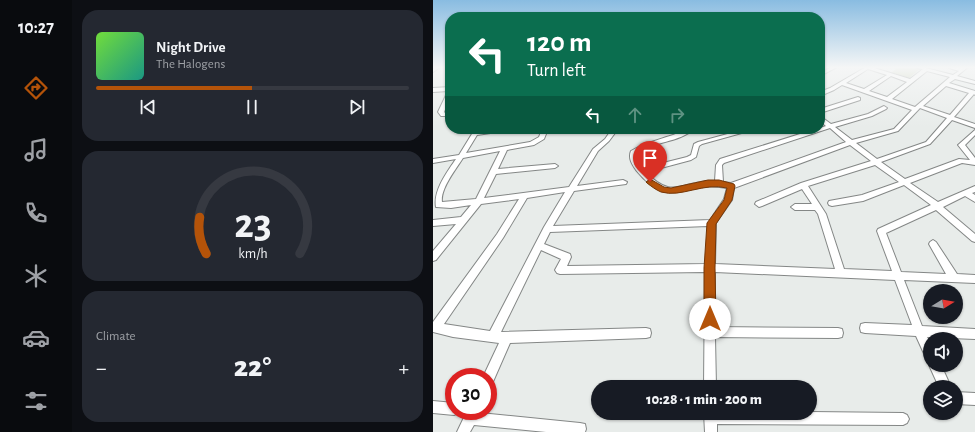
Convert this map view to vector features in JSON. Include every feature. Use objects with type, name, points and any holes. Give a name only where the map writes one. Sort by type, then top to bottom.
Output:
[{"type":"street","points":[[825,92],[835,87]]},
{"type":"street","points":[[854,87],[975,126]]},
{"type":"street","points":[[865,91],[871,87]]},
{"type":"street","points":[[888,99],[902,87]]},
{"type":"street","points":[[681,134],[641,146],[633,152],[632,157],[650,182],[662,189],[671,191],[695,185],[719,183],[731,186],[852,142],[896,130],[918,108],[942,87]]},
{"type":"street","points":[[759,204],[804,185],[876,162],[928,143],[950,117],[974,93],[956,87]]},
{"type":"street","points":[[433,90],[445,90]]},
{"type":"street","points":[[825,109],[858,99]]},
{"type":"street","points":[[445,102],[441,112],[443,115],[445,115]]},
{"type":"street","points":[[825,128],[870,115],[884,108]]},
{"type":"street","points":[[825,122],[876,162],[936,205],[975,239]]},
{"type":"street","points":[[975,132],[961,145],[975,163]]},
{"type":"street","points":[[474,134],[441,188],[438,199],[439,205],[451,205],[524,196],[623,182]]},
{"type":"street","points":[[433,161],[460,158],[532,144],[539,141],[543,134]]},
{"type":"street","points":[[493,335],[547,229],[595,150],[607,140],[611,134]]},
{"type":"street","points":[[641,171],[689,159],[694,156],[696,145],[734,134]]},
{"type":"street","points":[[719,183],[719,165],[722,161],[806,134]]},
{"type":"street","points":[[433,257],[479,201],[504,150]]},
{"type":"street","points":[[832,203],[863,198],[961,161],[975,163]]},
{"type":"street","points":[[494,172],[555,166]]},
{"type":"street","points":[[804,185],[823,214],[841,273]]},
{"type":"street","points":[[710,380],[709,268],[713,222],[728,200],[731,186]]},
{"type":"street","points":[[433,191],[441,188]]},
{"type":"street","points":[[923,339],[881,231],[936,205],[975,189]]},
{"type":"street","points":[[966,193],[975,199]]},
{"type":"street","points":[[524,196],[500,236],[434,328],[453,332],[493,335],[507,338],[646,334]]},
{"type":"street","points":[[795,208],[818,207]]},
{"type":"street","points":[[433,223],[462,220]]},
{"type":"street","points":[[547,229],[713,222]]},
{"type":"street","points":[[933,244],[953,278]]},
{"type":"street","points":[[539,246],[567,257],[560,270],[709,268],[975,279]]},
{"type":"street","points":[[865,328],[975,334]]},
{"type":"street","points":[[710,332],[838,333]]},
{"type":"street","points":[[493,368],[507,338]]},
{"type":"street","points":[[963,398],[975,399]]},
{"type":"street","points":[[433,407],[445,408]]},
{"type":"street","points":[[497,417],[580,429]]},
{"type":"street","points":[[817,418],[903,419]]},
{"type":"street","points":[[463,432],[469,420]]},
{"type":"street","points":[[711,420],[711,432]]},
{"type":"route","points":[[650,182],[662,189],[671,191],[708,183],[719,183],[731,186],[728,200],[712,223],[709,268],[710,319]]}]
